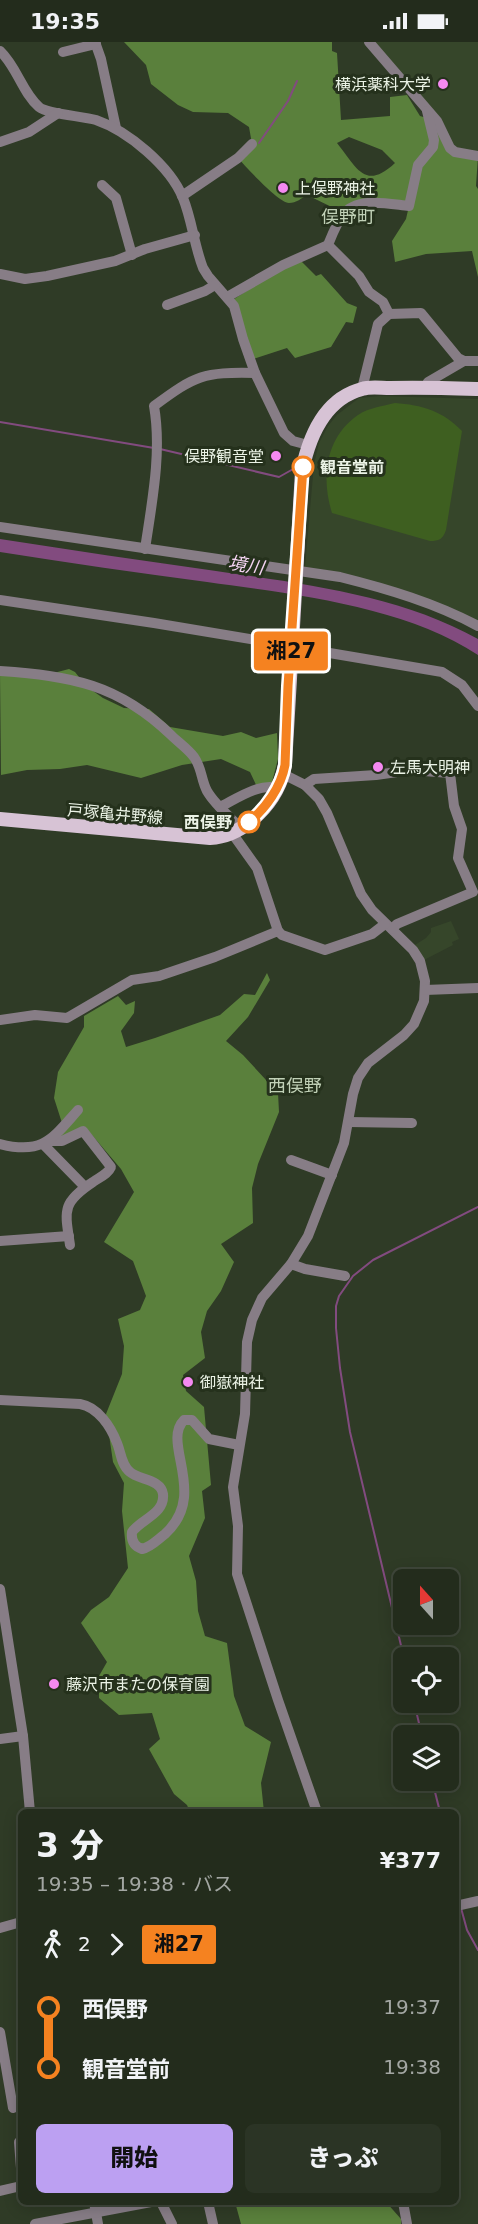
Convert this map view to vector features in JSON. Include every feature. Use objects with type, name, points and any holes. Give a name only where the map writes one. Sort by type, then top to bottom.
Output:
[{"type":"main road","points":[[237,831],[259,813],[277,788],[283,774],[302,471],[308,445],[327,412],[336,402],[362,389],[478,389]]},
{"type":"main road","name":"戸塚亀井野線","points":[[0,819],[199,838],[216,838],[237,831]]},
{"type":"street","points":[[369,42],[437,121],[450,148],[454,152],[478,156]]},
{"type":"street","points":[[63,52],[95,43],[101,58],[116,128]]},
{"type":"street","points":[[0,51],[15,68],[35,103],[44,110],[73,114],[128,134],[167,174],[182,196],[203,268],[234,306],[255,373],[284,433],[293,441],[308,445]]},
{"type":"street","points":[[227,297],[283,265],[328,245],[344,213],[354,206],[366,203],[409,206],[418,165],[433,147],[434,140],[427,111]]},
{"type":"street","points":[[0,142],[30,132],[58,113]]},
{"type":"street","points":[[182,196],[238,158],[252,144]]},
{"type":"street","points":[[102,184],[116,198],[132,255]]},
{"type":"street","points":[[0,274],[25,279],[33,278],[114,261],[145,249],[195,235]]},
{"type":"street","points":[[328,245],[359,276],[369,292],[383,302],[389,314]]},
{"type":"street","points":[[167,305],[215,285]]},
{"type":"street","points":[[362,389],[362,380],[378,324],[389,314],[421,313],[458,358],[464,361],[478,361]]},
{"type":"street","points":[[425,388],[428,382],[464,361]]},
{"type":"street","points":[[145,549],[158,426],[154,406],[182,385],[196,378],[207,375],[255,373]]},
{"type":"street","points":[[0,527],[340,577],[440,607],[478,626]]},
{"type":"street","points":[[0,600],[286,645]]},
{"type":"street","points":[[300,648],[442,672],[462,685],[478,706]]},
{"type":"street","points":[[0,671],[63,678],[120,696],[143,710],[194,757],[201,770],[207,791],[237,831],[257,868],[278,931],[282,934],[325,950],[372,934],[476,892],[458,858],[462,830],[454,806],[450,773],[411,770],[314,779],[305,785]]},
{"type":"street","points":[[283,774],[305,785],[319,799],[361,894],[372,910],[408,944],[424,972],[425,990],[422,1009],[414,1024],[404,1035],[375,1056],[360,1072],[355,1084],[344,1143],[308,1236],[291,1264],[262,1298],[250,1328],[245,1355],[245,1414],[233,1487],[238,1526],[239,1582],[316,1809]]},
{"type":"street","points":[[220,807],[254,791],[271,786],[277,788]]},
{"type":"street","points":[[0,1020],[35,1015],[67,1018],[132,980],[170,972],[216,957],[278,931]]},
{"type":"street","points":[[425,990],[478,988]]},
{"type":"street","points":[[46,1143],[78,1110]]},
{"type":"street","points":[[349,1122],[412,1123]]},
{"type":"street","points":[[0,1144],[15,1148],[62,1141],[83,1131],[111,1167],[68,1204],[65,1213],[70,1241],[0,1241]]},
{"type":"street","points":[[46,1143],[85,1187]]},
{"type":"street","points":[[291,1160],[332,1175]]},
{"type":"street","points":[[291,1264],[305,1269],[345,1276]]},
{"type":"street","points":[[0,1400],[80,1404],[97,1412],[114,1436],[123,1461],[130,1472],[158,1485],[163,1491],[160,1509],[132,1532],[132,1540],[142,1550],[154,1544],[174,1525],[183,1508],[185,1482],[178,1437],[181,1423],[184,1420],[192,1420],[209,1439],[240,1445]]},
{"type":"street","points":[[0,1589],[23,1737],[30,1809]]},
{"type":"street","points":[[0,1739],[23,1737]]},
{"type":"street","points":[[460,1905],[478,1901]]},
{"type":"street","points":[[0,1928],[18,1923]]},
{"type":"street","points":[[0,2032],[13,2108]]},
{"type":"street","points":[[0,2191],[18,2187]]},
{"type":"street","points":[[35,2224],[95,2207],[117,2205]]},
{"type":"street","points":[[162,2205],[172,2224]]},
{"type":"street","points":[[209,2205],[213,2224]]},
{"type":"street","points":[[404,2205],[407,2224]]},
{"type":"street","points":[[95,2207],[98,2224]]},
{"type":"shaded area","name":"横浜薬科大学","points":[[370,42],[478,42],[478,156],[450,148]]},
{"type":"shaded area","points":[[380,396],[478,399],[478,621],[305,567],[314,464],[319,443],[337,415],[359,398]]},
{"type":"shaded area","points":[[0,539],[350,593],[448,624],[478,639],[478,655],[449,638],[417,625],[347,605],[311,597],[0,552]]},
{"type":"shaded area","points":[[451,921],[459,939],[452,942],[453,945],[424,960],[415,945],[426,938],[431,928]]},
{"type":"green space","points":[[124,42],[332,42],[332,51],[337,53],[341,120],[390,116],[390,97],[407,95],[420,116],[437,121],[450,148],[478,156],[476,186],[478,189],[478,277],[472,251],[426,254],[395,262],[392,241],[406,219],[409,206],[366,203],[344,213],[307,195],[294,202],[284,201],[263,184],[238,158],[252,144],[249,127],[228,113],[193,112],[178,105],[151,84],[146,65]],"holes":[[[349,137],[382,150],[395,163],[385,171],[369,176],[356,168],[337,143]]]},
{"type":"green space","points":[[298,258],[316,276],[321,274],[347,303],[357,307],[353,323],[346,322],[331,347],[295,358],[287,348],[250,360],[231,301]]},
{"type":"green space","points":[[395,403],[431,410],[447,418],[462,431],[446,530],[438,540],[430,541],[332,513],[327,473],[332,447],[338,435],[358,415]]},
{"type":"green space","points":[[69,669],[75,672],[86,686],[103,698],[124,708],[149,709],[170,727],[223,736],[241,732],[256,738],[277,733],[278,759],[272,782],[257,787],[250,772],[221,759],[182,765],[141,778],[87,765],[27,770],[1,775],[0,673],[46,675]]},
{"type":"green space","points":[[267,973],[270,980],[248,1017],[226,1041],[243,1055],[278,1093],[279,1112],[258,1164],[252,1188],[253,1223],[221,1244],[234,1262],[221,1291],[207,1311],[201,1332],[205,1358],[183,1375],[186,1391],[204,1407],[211,1485],[202,1491],[205,1518],[189,1556],[196,1581],[198,1611],[205,1636],[227,1643],[234,1696],[245,1726],[271,1742],[261,1783],[264,1809],[189,1809],[174,1794],[149,1749],[160,1739],[152,1713],[119,1715],[99,1698],[99,1676],[107,1662],[81,1623],[91,1610],[109,1597],[128,1568],[122,1511],[124,1483],[113,1462],[106,1414],[122,1374],[124,1346],[118,1319],[140,1310],[146,1296],[133,1261],[104,1242],[134,1192],[121,1169],[86,1128],[59,1145],[62,1123],[54,1098],[58,1072],[84,1027],[84,1016],[118,996],[126,1005],[135,1001],[134,1013],[121,1031],[126,1047],[220,1015],[244,994],[255,995]]},
{"type":"green space","points":[[236,2205],[389,2205],[401,2219],[401,2224],[241,2224]]},
{"type":"waterway","points":[[259,143],[288,101],[297,81]]},
{"type":"waterway","points":[[0,422],[154,448]]},
{"type":"waterway","points":[[160,449],[279,477],[295,468]]},
{"type":"waterway","points":[[401,1647],[350,1432],[340,1368],[336,1306],[339,1296],[353,1276],[373,1260],[478,1207]]},
{"type":"waterway","points":[[417,1713],[419,1725]]},
{"type":"waterway","points":[[435,1791],[439,1809]]},
{"type":"waterway","points":[[459,1898],[460,1903]]},
{"type":"waterway","points":[[461,1908],[467,1930],[478,1950]]},
{"type":"bus line","name":"湘27","points":[[249,822],[271,798],[285,765],[303,467]]},
{"type":"place","name":"横浜薬科大学","points":[[443,84]]},
{"type":"place","name":"上俣野神社","points":[[283,188]]},
{"type":"place","name":"俣野観音堂","points":[[276,456]]},
{"type":"place","name":"観音堂前","points":[[303,467]]},
{"type":"place","name":"左馬大明神","points":[[378,767]]},
{"type":"place","name":"西俣野","points":[[249,822]]},
{"type":"place","name":"御嶽神社","points":[[188,1382]]},
{"type":"place","name":"藤沢市またの保育園","points":[[54,1684]]},
{"type":"district","name":"俣野町","points":[[348,216]]},
{"type":"district","name":"西俣野","points":[[295,1085]]},
{"type":"water label","name":"境川","points":[[246,565]]}]
